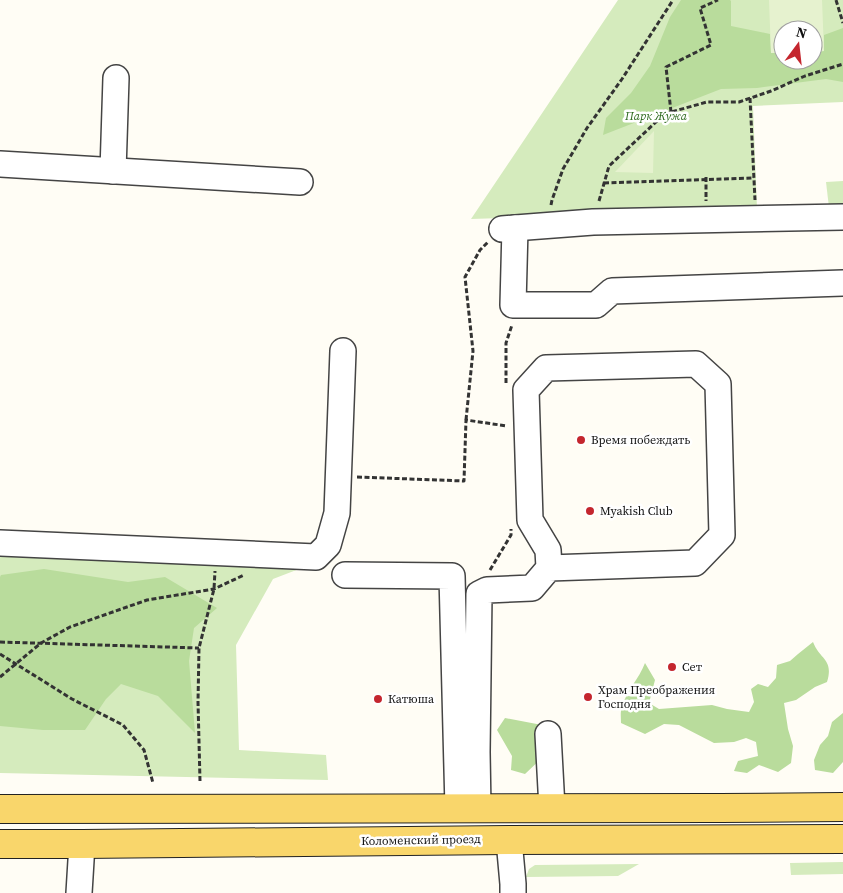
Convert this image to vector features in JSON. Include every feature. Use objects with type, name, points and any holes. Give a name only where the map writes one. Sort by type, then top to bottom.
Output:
[{"type":"main road","points":[[0,809],[843,807]]},
{"type":"main road","points":[[715,808],[722,824],[715,839]]},
{"type":"main road","points":[[773,808],[765,823],[773,839]]},
{"type":"main road","name":"Коломенский проезд","points":[[0,844],[843,839]]},
{"type":"lane","points":[[113,171],[116,78]]},
{"type":"lane","points":[[0,164],[300,182]]},
{"type":"lane","points":[[843,217],[593,222],[508,228],[513,305],[596,304],[612,291],[843,283]]},
{"type":"lane","points":[[0,543],[316,558],[328,545],[337,513],[343,351]]},
{"type":"lane","points":[[468,808],[477,769],[479,594],[487,590],[532,588],[549,568],[548,550],[530,520],[526,390],[546,368],[696,364],[718,384],[722,535],[695,563],[549,568]]},
{"type":"lane","points":[[345,574],[452,576],[468,808]]},
{"type":"lane","points":[[548,734],[552,808]]},
{"type":"lane","points":[[508,840],[514,884],[513,893]]},
{"type":"lane","points":[[79,893],[82,844]]},
{"type":"path","points":[[549,226],[552,200],[563,170],[587,128],[622,79],[673,0]]},
{"type":"path","points":[[670,112],[666,67],[711,45],[700,8],[718,0]]},
{"type":"path","points":[[836,0],[843,23]]},
{"type":"path","points":[[593,222],[609,166],[656,122],[670,112],[707,102],[739,102],[772,91],[805,76],[843,64]]},
{"type":"path","points":[[750,98],[756,218]]},
{"type":"path","points":[[604,183],[754,178]]},
{"type":"path","points":[[339,477],[464,481],[466,420],[473,351],[465,278],[480,250],[508,228]]},
{"type":"path","points":[[506,389],[506,343],[513,324],[513,305]]},
{"type":"path","points":[[466,420],[506,426],[507,436]]},
{"type":"path","points":[[487,590],[489,572],[511,535],[510,525]]},
{"type":"path","points":[[200,782],[199,648],[214,589],[216,553]]},
{"type":"path","points":[[0,677],[42,643],[70,627],[147,600],[214,589],[246,574]]},
{"type":"path","points":[[0,642],[199,648]]},
{"type":"path","points":[[0,654],[72,699],[123,725],[144,750],[153,783]]},
{"type":"green space","name":"Парк Жужа","points":[[618,0],[843,0],[843,102],[753,106],[757,209],[471,219]]},
{"type":"green space","points":[[681,0],[730,0],[731,26],[770,34],[773,70],[823,70],[824,35],[843,28],[843,82],[826,79],[757,88],[721,89],[603,135],[606,118],[631,93],[650,66],[670,17]]},
{"type":"green space","points":[[769,0],[822,0],[823,20],[773,20],[773,53],[771,53]]},
{"type":"green space","points":[[654,131],[653,173],[615,172]]},
{"type":"green space","points":[[843,181],[843,216],[830,216],[826,182]]},
{"type":"green space","points":[[0,539],[310,569],[299,569],[273,579],[236,645],[239,750],[326,755],[328,780],[0,773]]},
{"type":"green space","points":[[44,569],[128,582],[165,577],[217,608],[194,628],[189,661],[195,733],[158,696],[121,684],[106,699],[85,730],[43,730],[0,726],[0,577],[1,575]]},
{"type":"green space","points":[[813,642],[829,669],[827,682],[815,687],[796,700],[784,703],[793,746],[791,763],[778,772],[759,765],[747,773],[734,771],[738,761],[758,756],[756,742],[746,738],[734,742],[714,743],[679,725],[664,724],[645,734],[621,723],[621,711],[624,701],[645,663],[655,680],[649,703],[659,709],[712,705],[749,712],[754,702],[751,689],[758,684],[768,687],[776,678],[777,665],[790,661]]},
{"type":"green space","points":[[843,713],[843,762],[833,773],[815,770],[814,760],[820,745],[828,736],[832,722]]},
{"type":"green space","points":[[505,718],[542,725],[544,756],[525,774],[511,770],[512,756],[497,730]]},
{"type":"green space","points":[[843,862],[843,874],[791,875],[790,863]]},
{"type":"green space","points":[[639,864],[618,876],[526,877],[529,869],[535,865]]},
{"type":"place","name":"Время побеждать","points":[[581,440]]},
{"type":"place","name":"Myakish Club","points":[[590,511]]},
{"type":"place","name":"Сет","points":[[672,667]]},
{"type":"place","name":"Храм Преображения Господня","points":[[588,697]]},
{"type":"place","name":"Катюша","points":[[378,699]]}]
